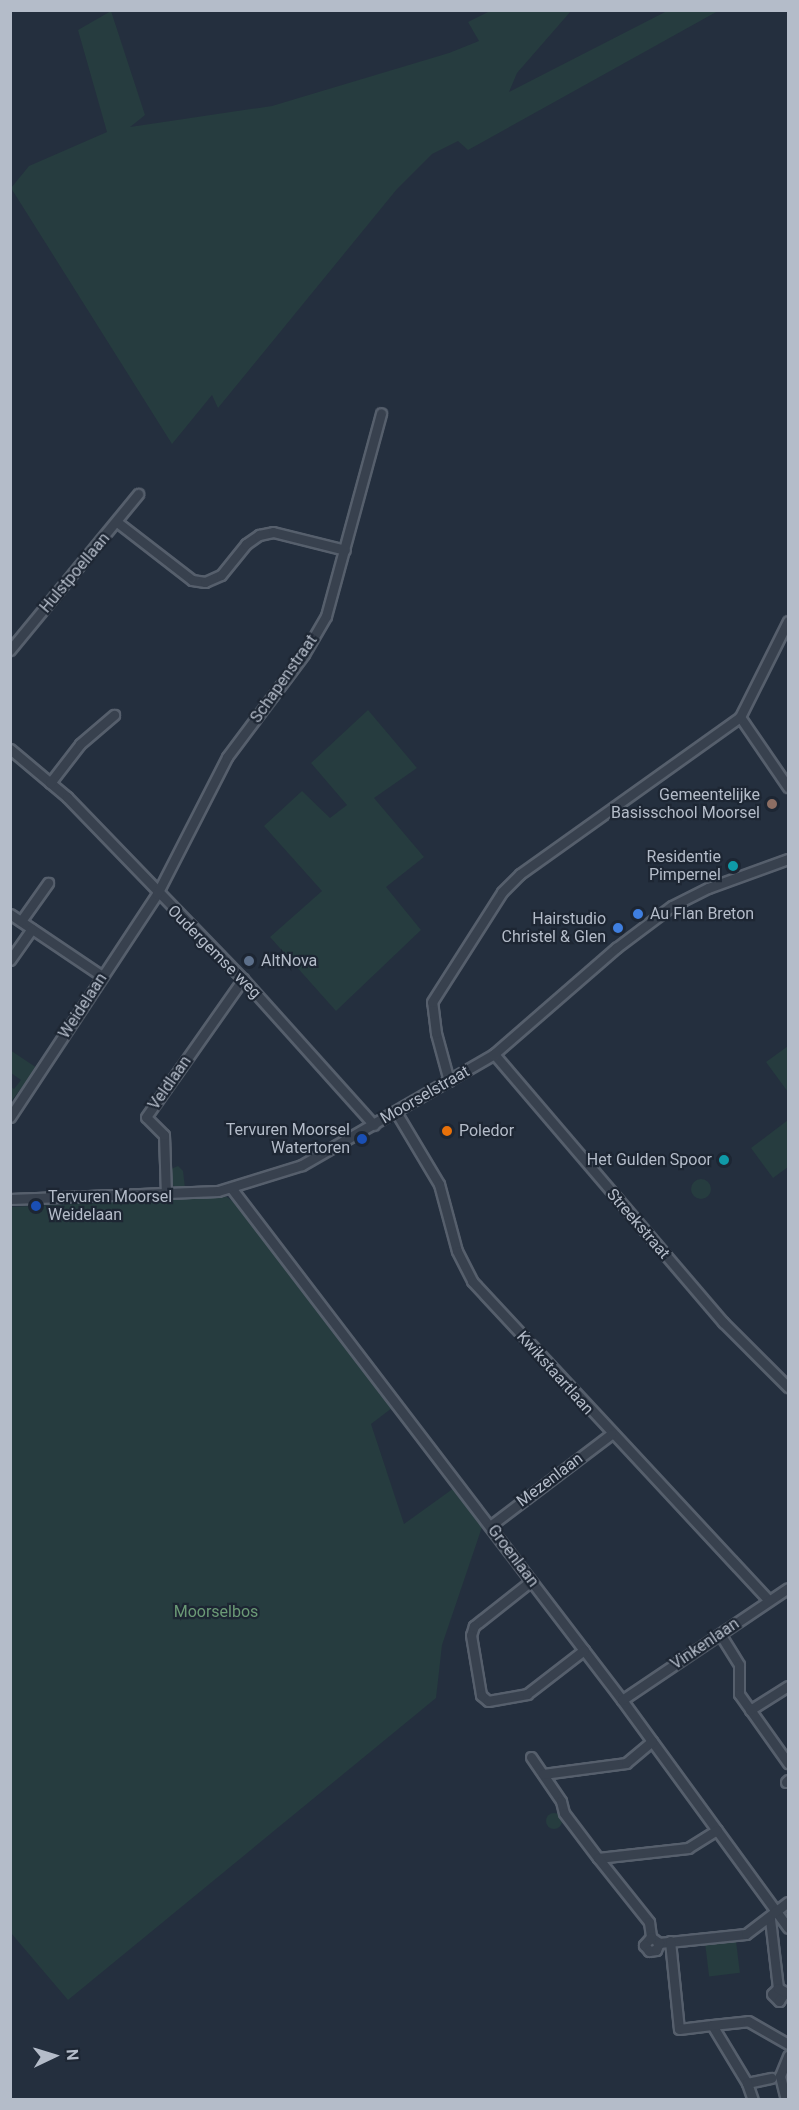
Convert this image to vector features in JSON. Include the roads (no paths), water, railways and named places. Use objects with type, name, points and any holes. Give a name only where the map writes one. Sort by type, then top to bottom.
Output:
[{"type":"street","name":"Schapenstraat","points":[[157,894],[227,757],[304,654],[326,616],[381,413]]},
{"type":"street","name":"Hulstpoellaan","points":[[10,650],[138,494]]},
{"type":"street","points":[[117,522],[192,580],[205,582],[221,575],[246,544],[259,535],[273,532],[345,550]]},
{"type":"street","points":[[449,1081],[436,1033],[432,1002],[502,892],[520,874],[740,717],[789,621]]},
{"type":"street","points":[[50,783],[86,738],[114,715]]},
{"type":"street","points":[[740,717],[789,788]]},
{"type":"street","name":"Oudergemse weg","points":[[10,749],[50,783],[243,979],[374,1125]]},
{"type":"street","name":"Moorselstraat","points":[[10,1199],[166,1195],[232,1189],[302,1165],[494,1054],[616,948],[672,906],[708,888],[789,860]]},
{"type":"street","points":[[21,921],[48,883]]},
{"type":"street","name":"Weidelaan","points":[[12,1112],[157,894]]},
{"type":"street","points":[[10,914],[102,976]]},
{"type":"street","points":[[10,960],[32,929]]},
{"type":"street","name":"Veldlaan","points":[[166,1195],[164,1135],[146,1117],[243,979]]},
{"type":"street","name":"Streekstraat","points":[[494,1054],[723,1322],[789,1387]]},
{"type":"street","name":"Kwikstaartlaan","points":[[396,1112],[439,1184],[458,1251],[472,1281],[611,1434],[768,1600]]},
{"type":"street","name":"Groenlaan","points":[[232,1189],[622,1700],[717,1830],[774,1916],[789,1928]]},
{"type":"street","name":"Mezenlaan","points":[[490,1526],[611,1434]]},
{"type":"street","points":[[531,1581],[474,1626],[471,1635],[481,1695],[488,1701],[527,1694],[584,1650]]},
{"type":"street","name":"Vinkenlaan","points":[[622,1700],[789,1588]]},
{"type":"street","points":[[720,1634],[738,1665],[737,1688],[750,1710],[789,1763]]},
{"type":"street","points":[[750,1710],[789,1686]]},
{"type":"street","points":[[543,1774],[626,1763],[652,1741]]},
{"type":"street","points":[[531,1757],[561,1801],[564,1813],[649,1922],[655,1940],[670,1941],[746,1934],[774,1916],[789,1902]]},
{"type":"street","points":[[598,1858],[688,1848],[717,1830]]},
{"type":"street","points":[[774,1916],[778,1988]]},
{"type":"street","points":[[670,1941],[679,2029],[748,2021],[789,2044]]},
{"type":"street","points":[[712,2025],[747,2083],[753,2100]]},
{"type":"street","points":[[786,2100],[780,2076],[789,2056]]},
{"type":"street","points":[[747,2083],[771,2078]]},
{"type":"place","name":"Gemeentelijke Basisschool Moorsel","points":[[772,804]]},
{"type":"place","name":"Residentie Pimpernel","points":[[733,866]]},
{"type":"place","name":"Au Flan Breton","points":[[638,914]]},
{"type":"place","name":"Hairstudio Christel & Glen","points":[[618,928]]},
{"type":"place","name":"AltNova","points":[[249,961]]},
{"type":"place","name":"Poledor","points":[[447,1131]]},
{"type":"place","name":"Tervuren Moorsel Watertoren","points":[[362,1139]]},
{"type":"place","name":"Het Gulden Spoor","points":[[724,1160]]},
{"type":"place","name":"Tervuren Moorsel Weidelaan","points":[[36,1206]]},
{"type":"park label","name":"Moorselbos","points":[[216,1612]]}]
